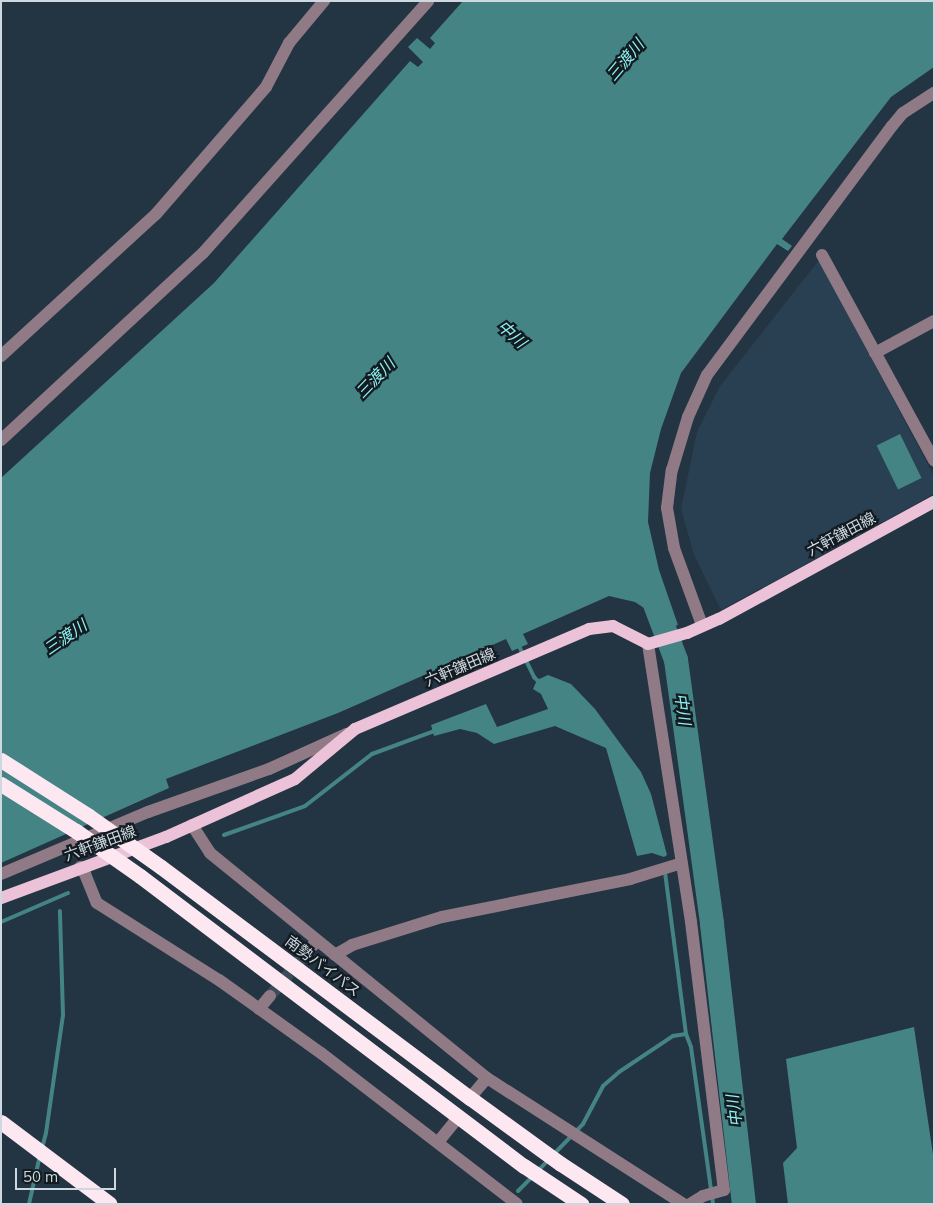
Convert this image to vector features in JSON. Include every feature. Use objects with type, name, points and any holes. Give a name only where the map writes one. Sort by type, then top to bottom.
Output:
[{"type":"highway","name":"南勢バイパス","points":[[1,760],[88,816],[161,867],[541,1150],[622,1204]]},
{"type":"highway","points":[[1,784],[76,831],[140,876],[524,1166],[581,1204]]},
{"type":"highway","points":[[1,1122],[110,1204]]},
{"type":"main road","name":"六軒鎌田線","points":[[1,898],[192,825],[295,779],[355,729],[590,629],[613,626],[648,644],[687,633],[719,619],[934,502]]},
{"type":"street","points":[[1,356],[156,214],[266,87],[280,55],[288,43],[324,1]]},
{"type":"street","points":[[1,440],[203,253],[428,1]]},
{"type":"street","points":[[702,625],[674,548],[667,508],[672,470],[691,410],[707,375],[892,126],[903,113],[934,93]]},
{"type":"street","points":[[822,255],[875,353],[929,440],[934,460]]},
{"type":"street","points":[[875,353],[934,321]]},
{"type":"street","points":[[648,644],[677,864],[724,1190],[703,1196],[690,1204]]},
{"type":"street","points":[[1,874],[148,812],[269,769],[355,729]]},
{"type":"street","points":[[192,825],[210,853],[487,1078],[565,1130],[683,1204]]},
{"type":"street","points":[[334,955],[352,946],[442,917],[630,879],[677,864]]},
{"type":"street","points":[[80,867],[85,874],[97,903],[219,980],[260,1009],[439,1142],[517,1204]]},
{"type":"street","points":[[308,951],[317,940]]},
{"type":"street","points":[[260,1009],[270,996]]},
{"type":"street","points":[[470,1098],[487,1078]]},
{"type":"street","points":[[439,1142],[458,1116]]},
{"type":"shaded area","points":[[819,260],[934,476],[934,494],[721,610],[694,555],[681,509],[697,432],[720,386]]},
{"type":"water","name":"三渡川","points":[[463,1],[934,1],[934,67],[891,97],[782,239],[792,246],[788,251],[777,244],[681,373],[661,429],[650,473],[648,522],[659,570],[678,625],[655,631],[647,610],[635,602],[609,596],[523,634],[528,644],[512,651],[506,639],[338,713],[166,779],[169,788],[1,863],[1,478],[214,283],[410,61],[418,67],[423,62],[408,47],[417,38],[430,49],[435,43],[430,38]]},
{"type":"water","points":[[900,434],[921,478],[898,489],[877,445]]},
{"type":"water","points":[[548,675],[571,684],[595,709],[641,772],[651,794],[667,855],[664,857],[652,853],[637,856],[606,748],[555,726],[494,744],[477,733],[460,729],[434,736],[431,725],[486,704],[497,727],[548,709],[541,694],[533,689],[537,680]]},
{"type":"water","points":[[914,1027],[934,1161],[934,1204],[788,1204],[783,1163],[797,1148],[786,1059]]},
{"type":"waterway","name":"中川","points":[[653,599],[676,660],[712,924],[744,1204]]},
{"type":"waterway","points":[[518,644],[534,677],[540,683]]},
{"type":"waterway","points":[[224,835],[305,806],[372,754],[437,730]]},
{"type":"waterway","points":[[554,1154],[583,1124],[603,1086],[619,1072],[673,1036],[686,1034],[665,872]]},
{"type":"waterway","points":[[1,922],[68,893]]},
{"type":"waterway","points":[[42,1148],[46,1133],[63,1015],[60,911]]},
{"type":"waterway","points":[[686,1034],[691,1047],[713,1204]]},
{"type":"waterway","points":[[29,1204],[40,1155]]},
{"type":"waterway","points":[[537,1172],[549,1159]]},
{"type":"waterway","points":[[518,1191],[532,1177]]},
{"type":"tunnel","points":[[270,996],[308,951]]}]
